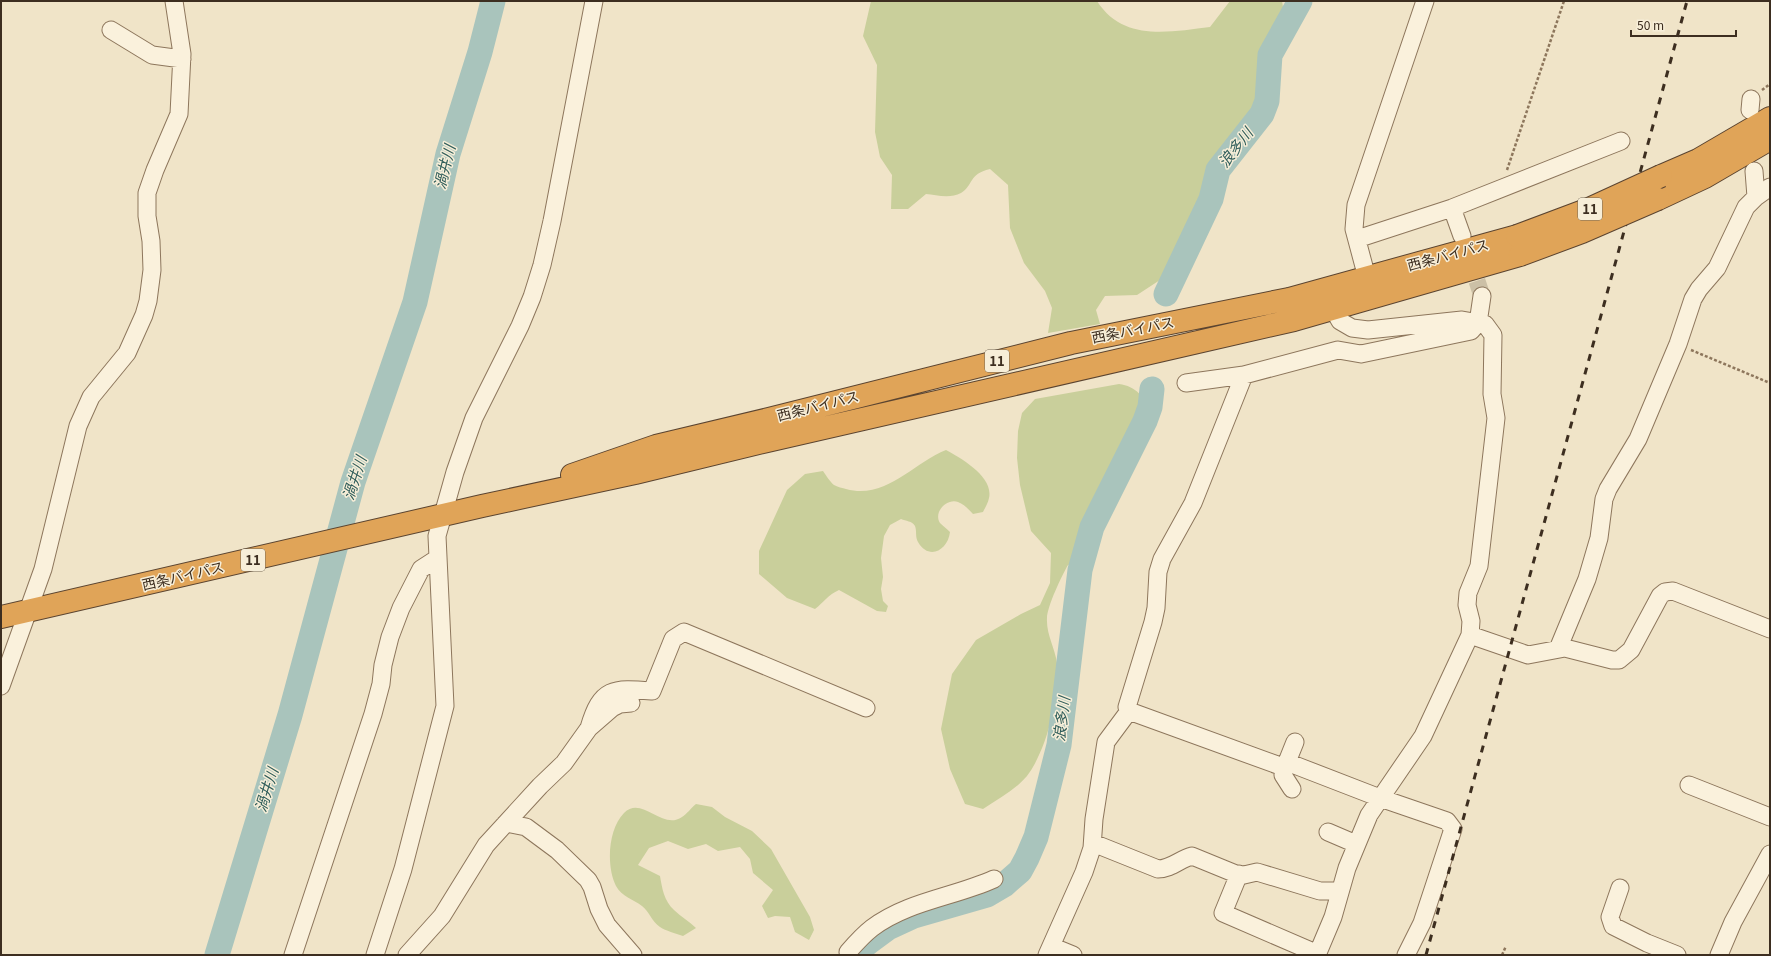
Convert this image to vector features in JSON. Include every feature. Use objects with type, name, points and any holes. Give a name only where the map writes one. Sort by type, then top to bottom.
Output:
[{"type":"highway","name":"西条バイパス","points":[[1518,245],[1589,209],[1698,160],[1757,109]]},
{"type":"highway","name":"西条バイパス","points":[[1,617],[87,599],[442,515],[635,473],[767,441],[1294,320],[1330,298],[1518,245],[1582,232],[1705,177],[1770,139]]},
{"type":"street","points":[[1,686],[29,610],[49,546],[78,426],[91,397],[127,353],[144,315],[148,301],[152,270],[151,241],[147,216],[147,193],[155,170],[179,114],[182,58],[174,1]]},
{"type":"street","points":[[375,955],[403,869],[445,706],[437,536],[442,515],[474,418],[520,326],[540,271],[552,221],[594,1]]},
{"type":"street","points":[[1369,287],[1357,239],[1354,218],[1356,205],[1425,1]]},
{"type":"street","points":[[111,30],[152,55],[182,58]]},
{"type":"street","points":[[1357,239],[1452,208],[1622,141]]},
{"type":"street","points":[[1754,171],[1756,197]]},
{"type":"street","points":[[1558,649],[1587,579],[1599,538],[1606,494],[1638,439],[1678,344],[1690,307],[1699,289],[1717,268],[1746,207],[1756,197],[1770,187]]},
{"type":"street","points":[[1452,208],[1462,236]]},
{"type":"street","points":[[1186,383],[1244,375],[1338,350],[1361,354],[1471,331],[1478,323],[1482,296]]},
{"type":"street","points":[[1239,874],[1223,913],[1318,954],[1333,917],[1356,844],[1369,815],[1423,736],[1470,635],[1471,621],[1467,605],[1468,593],[1479,566],[1496,418],[1492,394],[1492,335],[1485,324],[1462,320],[1368,330],[1352,328],[1340,321],[1330,298]]},
{"type":"street","points":[[1129,711],[1127,703],[1156,608],[1158,572],[1162,559],[1193,503],[1244,375]]},
{"type":"street","points":[[293,955],[373,714],[381,684],[383,665],[390,637],[401,608],[421,569],[438,558]]},
{"type":"street","points":[[1470,635],[1528,655],[1565,648],[1612,660],[1619,660],[1631,650],[1660,596],[1665,592],[1673,591],[1770,629]]},
{"type":"street","points":[[589,728],[593,714],[600,700],[611,692],[622,688],[652,691],[674,638],[684,632],[866,708]]},
{"type":"street","points":[[407,955],[442,916],[486,845],[540,786],[564,763],[589,728],[612,708],[620,704],[630,703]]},
{"type":"street","points":[[1129,711],[1285,766],[1292,764],[1380,798],[1447,821],[1453,829],[1422,923],[1406,955]]},
{"type":"street","points":[[1073,955],[1049,950],[1084,872],[1093,843],[1094,819],[1106,742],[1129,711]]},
{"type":"street","points":[[1292,788],[1283,775],[1295,742]]},
{"type":"street","points":[[1689,785],[1770,818]]},
{"type":"street","points":[[506,823],[526,827],[557,850],[588,880],[592,886],[599,909],[607,925],[633,955]]},
{"type":"street","points":[[1328,832],[1356,844]]},
{"type":"street","points":[[1093,843],[1158,869],[1167,869],[1185,858],[1192,856],[1239,874],[1257,872],[1320,891],[1340,891]]},
{"type":"street","points":[[1719,955],[1733,922],[1770,854]]},
{"type":"street","points":[[848,954],[872,928],[895,914],[994,879]]},
{"type":"street","points":[[1620,888],[1610,917],[1613,926],[1647,944],[1677,955]]},
{"type":"path","points":[[1500,189],[1564,1]]},
{"type":"path","points":[[1678,344],[1770,383]]},
{"type":"path","points":[[1502,955],[1506,946]]},
{"type":"green space","points":[[871,1],[1097,1],[1108,14],[1120,23],[1133,29],[1163,32],[1210,27],[1230,1],[1282,1],[1284,13],[1273,32],[1262,58],[1260,106],[1249,125],[1228,146],[1213,167],[1206,197],[1170,271],[1160,280],[1137,295],[1105,296],[1096,310],[1100,324],[1048,333],[1052,308],[1045,291],[1024,263],[1010,228],[1008,185],[990,169],[978,174],[965,190],[957,195],[943,196],[926,194],[908,209],[891,209],[892,175],[880,157],[875,132],[877,65],[863,36]]},
{"type":"green space","points":[[1119,384],[1130,387],[1139,393],[1154,411],[1151,426],[1133,470],[1101,525],[1092,555],[1068,565],[1049,606],[1047,624],[1056,657],[1057,676],[1051,722],[1041,752],[1027,776],[1006,794],[983,809],[965,804],[950,769],[941,729],[952,674],[976,640],[1021,614],[1040,605],[1050,583],[1051,553],[1031,531],[1020,485],[1017,458],[1018,431],[1022,413],[1035,399]]},
{"type":"green space","points":[[946,450],[968,463],[982,476],[989,490],[988,502],[983,512],[973,514],[964,506],[954,501],[942,507],[938,515],[938,519],[940,523],[950,532],[946,544],[937,551],[927,551],[922,548],[917,540],[915,526],[911,522],[901,519],[890,525],[884,536],[881,558],[883,577],[881,589],[883,601],[888,606],[886,612],[877,611],[839,590],[829,596],[815,609],[787,598],[759,574],[759,551],[787,490],[805,474],[823,471],[834,485],[860,491],[874,489],[887,485]]},
{"type":"green space","points":[[696,804],[712,807],[725,817],[752,831],[771,849],[810,917],[814,930],[809,940],[795,932],[790,917],[775,916],[768,918],[762,906],[773,890],[753,873],[750,859],[740,847],[718,851],[706,844],[688,849],[668,841],[649,848],[638,865],[660,876],[668,903],[696,928],[683,936],[660,927],[644,908],[618,890],[611,868],[610,848],[615,828],[624,813],[631,809],[638,808],[667,820],[675,820],[684,816]]},
{"type":"waterway","name":"渦井川","points":[[217,955],[290,715],[353,482],[415,302],[448,154],[480,52],[493,1]]},
{"type":"waterway","name":"浪多川","points":[[1166,294],[1211,199],[1218,170],[1262,114],[1267,101],[1270,55],[1300,1]]},
{"type":"waterway","name":"浪多川","points":[[857,955],[859,950],[888,928],[914,916],[987,895],[1004,885],[1020,871],[1027,858],[1036,837],[1059,745],[1080,570],[1092,527],[1145,421],[1150,407],[1152,389]]},
{"type":"tunnel","points":[[1469,257],[1482,296]]},
{"type":"railway","points":[[1426,955],[1687,1]]}]
